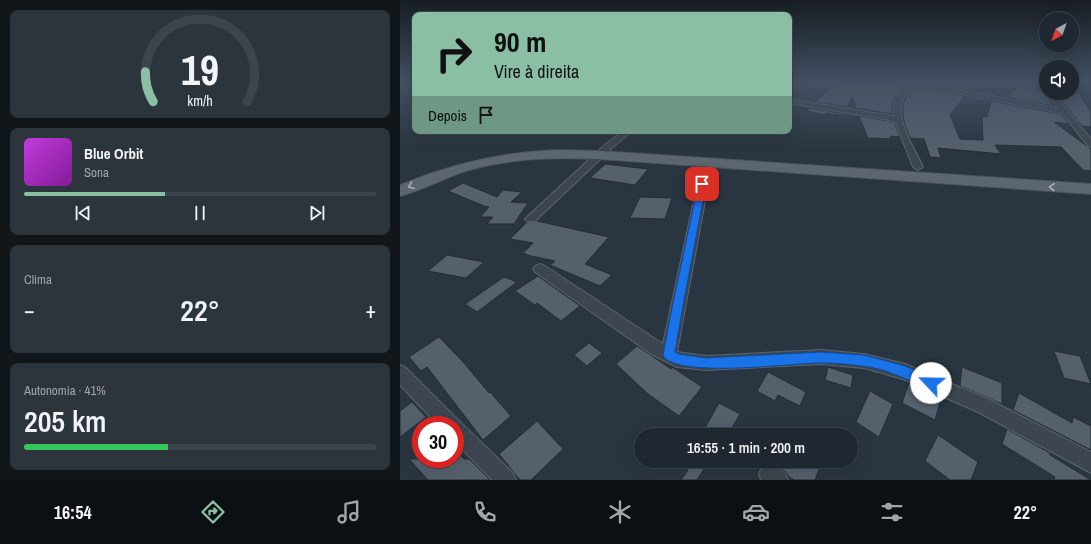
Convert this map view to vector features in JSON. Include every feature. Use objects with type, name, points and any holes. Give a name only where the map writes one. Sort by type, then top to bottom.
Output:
[{"type":"main road","points":[[400,179],[452,161],[502,149],[531,145],[568,144],[604,151],[707,163],[1091,189]]},
{"type":"main road","points":[[400,191],[442,174],[492,160],[522,156],[604,151],[918,167],[1091,179]]},
{"type":"street","points":[[810,104],[898,119]]},
{"type":"street","points":[[896,104],[898,119],[918,167]]},
{"type":"street","points":[[1026,104],[1066,112]]},
{"type":"street","points":[[1059,104],[1077,129],[1091,144]]},
{"type":"street","points":[[532,219],[604,151],[624,134]]},
{"type":"street","points":[[669,355],[680,289],[692,239],[699,194],[707,163]]},
{"type":"street","points":[[540,269],[657,349],[677,360],[706,364],[821,357],[864,360],[905,372],[984,406],[1091,463]]},
{"type":"street","points":[[400,373],[442,416]]},
{"type":"street","points":[[464,438],[506,480]]},
{"type":"building","points":[[831,104],[849,104],[848,107]]},
{"type":"building","points":[[855,104],[892,104],[892,114],[856,108]]},
{"type":"building","points":[[958,104],[950,115],[960,139],[983,140],[982,116],[987,117],[990,104],[1009,104],[1061,114],[1069,124],[1054,122],[1091,149],[1091,171],[1083,170],[1061,147],[995,145],[1001,154],[938,148],[941,158],[930,157],[924,139],[910,138],[905,125],[903,105]]},
{"type":"building","points":[[1064,104],[1086,104],[1091,112],[1091,127],[1082,126]]},
{"type":"building","points":[[810,108],[845,114],[844,116],[826,113],[825,115],[807,111]]},
{"type":"building","points":[[859,116],[894,122],[900,137],[890,136],[892,139],[868,138]]},
{"type":"building","points":[[605,164],[648,169],[635,185],[590,178]]},
{"type":"building","points":[[463,183],[497,197],[503,190],[522,192],[511,202],[528,203],[514,224],[487,224],[493,217],[480,217],[489,207],[448,191]]},
{"type":"building","points":[[640,197],[672,198],[665,219],[630,218]]},
{"type":"building","points":[[537,221],[609,237],[585,264],[612,275],[600,286],[550,265],[555,261],[523,253],[533,243],[510,239],[527,222]]},
{"type":"building","points":[[447,255],[484,262],[466,278],[428,271]]},
{"type":"building","points":[[538,276],[580,306],[561,321],[537,303],[535,305],[515,291]]},
{"type":"building","points":[[504,277],[517,282],[477,312],[465,304]]},
{"type":"building","points":[[439,337],[511,416],[483,440],[427,367],[421,371],[409,357]]},
{"type":"building","points":[[589,343],[602,353],[587,366],[574,355]]},
{"type":"building","points":[[637,346],[671,369],[672,367],[702,387],[679,416],[648,394],[616,364]]},
{"type":"building","points":[[1054,351],[1080,356],[1091,384],[1064,378]]},
{"type":"building","points":[[828,367],[853,375],[851,388],[825,380]]},
{"type":"building","points":[[962,367],[1002,383],[1002,404],[960,386]]},
{"type":"building","points":[[768,372],[806,392],[800,406],[778,395],[775,401],[757,391]]},
{"type":"building","points":[[909,383],[941,398],[935,420],[902,403]]},
{"type":"building","points":[[870,391],[893,404],[879,437],[856,422]]},
{"type":"building","points":[[1019,393],[1072,423],[1073,417],[1091,426],[1091,450],[1013,410]]},
{"type":"building","points":[[412,402],[425,416],[412,416],[412,428],[400,437],[400,411]]},
{"type":"building","points":[[719,403],[740,414],[732,428],[705,428]]},
{"type":"building","points":[[537,421],[563,449],[531,480],[520,480],[499,454]]},
{"type":"building","points":[[1007,429],[1050,453],[1050,455],[1091,480],[1054,480],[1055,477],[1002,444]]},
{"type":"building","points":[[938,435],[978,462],[971,480],[950,480],[925,461]]},
{"type":"building","points":[[464,459],[469,459],[490,480],[428,480],[417,468],[464,468]]},
{"type":"building","points":[[685,468],[705,468],[697,480],[681,480],[688,470]]},
{"type":"building","points":[[779,468],[819,468],[815,480],[794,480],[788,476],[786,472]]},
{"type":"route","points":[[702,184],[692,239],[680,289],[669,355],[677,360],[706,364],[821,357],[864,360],[905,372],[931,383]]}]
